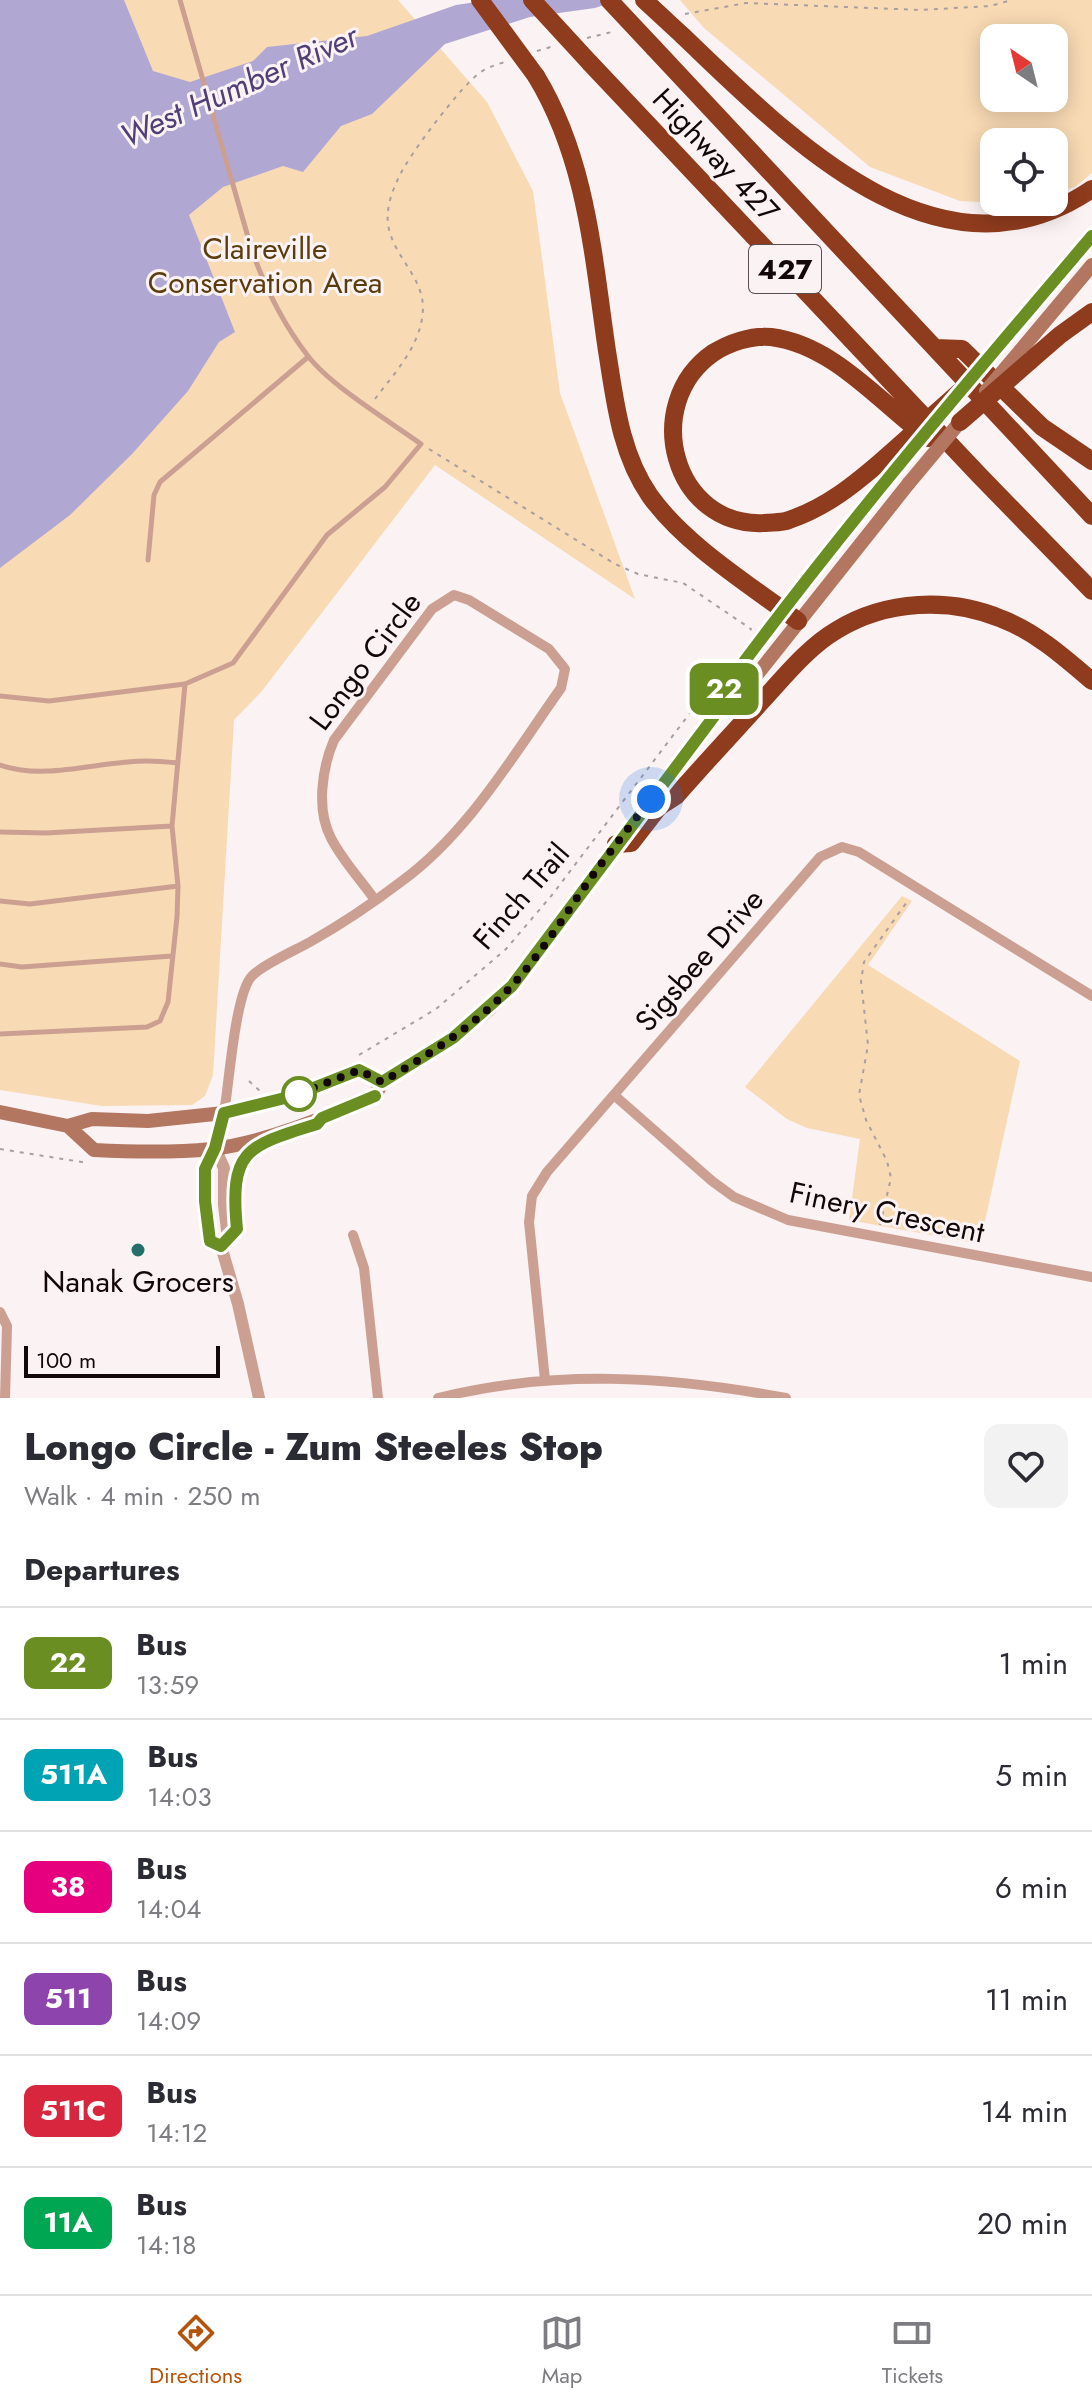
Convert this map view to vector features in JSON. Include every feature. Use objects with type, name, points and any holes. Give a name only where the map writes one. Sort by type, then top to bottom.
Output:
[{"type":"highway","points":[[480,0],[536,76],[551,100],[563,129],[586,205],[618,420],[638,476],[663,513],[702,548],[791,616]]},
{"type":"highway","name":"Highway 427","points":[[532,0],[1092,591]]},
{"type":"highway","name":"Highway 427","points":[[609,0],[1092,516]]},
{"type":"highway","points":[[644,0],[755,104],[825,163],[865,189],[904,207],[968,222],[1006,223],[1047,213],[1092,189]]},
{"type":"highway","points":[[960,422],[1025,356],[1092,312]]},
{"type":"highway","points":[[965,387],[890,464],[830,503],[786,521],[753,523],[728,517],[712,507],[696,493],[679,465],[672,431],[677,397],[691,372],[723,347],[740,340],[770,337],[817,352],[856,379],[902,419],[979,475]]},
{"type":"highway","points":[[935,348],[962,349],[1042,427],[1092,461]]},
{"type":"highway","points":[[616,844],[631,843],[659,807],[676,796],[806,654],[836,630],[864,617],[910,605],[953,605],[1002,619],[1044,642],[1092,681]]},
{"type":"main road","points":[[965,387],[1092,236]]},
{"type":"main road","points":[[1025,356],[1092,265]]},
{"type":"main road","points":[[68,1126],[94,1150],[145,1152],[215,1148],[322,1118],[375,1096],[382,1082],[453,1038],[501,997],[534,959],[616,844],[721,707],[724,689],[742,664],[791,616],[960,422]]},
{"type":"main road","points":[[721,707],[736,701],[758,673],[791,616],[890,464]]},
{"type":"main road","points":[[0,1112],[68,1126],[92,1119],[148,1121],[224,1113],[293,1096],[359,1070],[382,1082]]},
{"type":"main road","points":[[225,1243],[237,1229],[236,1185],[245,1158],[252,1148],[317,1124],[322,1118]]},
{"type":"street","name":"Longo Circle","points":[[225,1243],[210,1241],[205,1169],[215,1148],[224,1113],[236,1029],[251,976],[323,935],[375,900],[434,854],[488,790],[561,688],[565,669],[549,649],[469,600],[454,595],[432,609],[334,740],[326,760],[323,812],[330,837],[375,900]]},
{"type":"street","name":"Sigsbee Drive","points":[[545,1380],[529,1222],[532,1196],[547,1172],[820,857],[842,847],[859,852],[1092,996]]},
{"type":"street","name":"Finery Crescent","points":[[614,1095],[734,1197],[788,1220],[1092,1277]]},
{"type":"street","points":[[215,1148],[224,1168],[225,1243],[259,1398]]},
{"type":"street","points":[[353,1235],[364,1268],[378,1398]]},
{"type":"street","points":[[0,1312],[7,1326],[5,1398]]},
{"type":"street","points":[[438,1398],[545,1380],[652,1378],[717,1385],[786,1398]]},
{"type":"lane","points":[[0,696],[49,701],[185,684],[233,663],[327,535],[385,487],[421,444],[334,381],[308,357],[280,312],[257,265],[180,0]]},
{"type":"lane","points":[[148,560],[154,495],[160,482],[308,357]]},
{"type":"lane","points":[[0,1034],[147,1027],[160,1021],[168,1002],[178,886],[172,826],[185,684]]},
{"type":"lane","points":[[0,765],[37,771],[146,761],[178,763]]},
{"type":"lane","points":[[0,832],[46,833],[172,826]]},
{"type":"lane","points":[[0,901],[30,904],[178,886]]},
{"type":"lane","points":[[0,964],[22,967],[172,956]]},
{"type":"path","points":[[672,17],[746,3],[921,10],[990,6],[1012,0]]},
{"type":"path","points":[[580,40],[626,28]]},
{"type":"path","points":[[537,51],[564,43]]},
{"type":"path","points":[[370,407],[414,344],[423,307],[421,291],[390,232],[388,214],[393,190],[400,173],[467,84],[486,69],[512,59]]},
{"type":"path","points":[[421,444],[615,564],[638,574],[683,583],[751,629],[746,637]]},
{"type":"path","name":"Finch Trail","points":[[355,1057],[436,1009],[506,949],[552,895],[711,685]]},
{"type":"path","points":[[878,1237],[891,1178],[887,1161],[866,1120],[859,1095],[868,1045],[861,981],[864,962],[917,889]]},
{"type":"path","points":[[249,1081],[267,1093]]},
{"type":"green space","name":"Claireville Conservation Area","points":[[0,0],[398,0],[487,102],[533,191],[560,393],[635,599],[435,465],[262,691],[234,720],[213,1075],[205,1096],[192,1105],[102,1106],[0,1090]]},
{"type":"green space","points":[[680,0],[1092,0],[1092,173],[1075,187],[1068,189],[1068,128],[980,128],[980,202],[960,201],[870,167],[704,28]]},
{"type":"green space","points":[[902,896],[912,901],[868,965],[1020,1061],[980,1244],[849,1220],[860,1139],[807,1128],[787,1119],[745,1087]]},
{"type":"water","name":"West Humber River","points":[[0,0],[124,0],[153,71],[190,82],[253,61],[267,47],[367,36],[456,5],[490,0],[619,0],[595,8],[530,17],[445,44],[372,114],[341,126],[303,172],[283,166],[223,187],[189,215],[235,332],[219,342],[188,391],[132,454],[70,515],[0,568]]},
{"type":"bus line","name":"22","points":[[375,1096],[322,1118],[317,1124],[252,1148],[245,1158],[236,1185],[237,1229],[221,1246],[210,1241],[205,1169],[215,1148],[224,1113],[293,1096],[359,1070],[382,1082],[453,1038],[512,986],[721,707],[724,689],[805,582],[1092,236]]},
{"type":"place","name":"Nanak Grocers","points":[[138,1250]]},
{"type":"route","points":[[299,1094],[293,1096],[359,1070],[382,1082],[474,1022],[512,986],[534,959],[651,799]]}]
